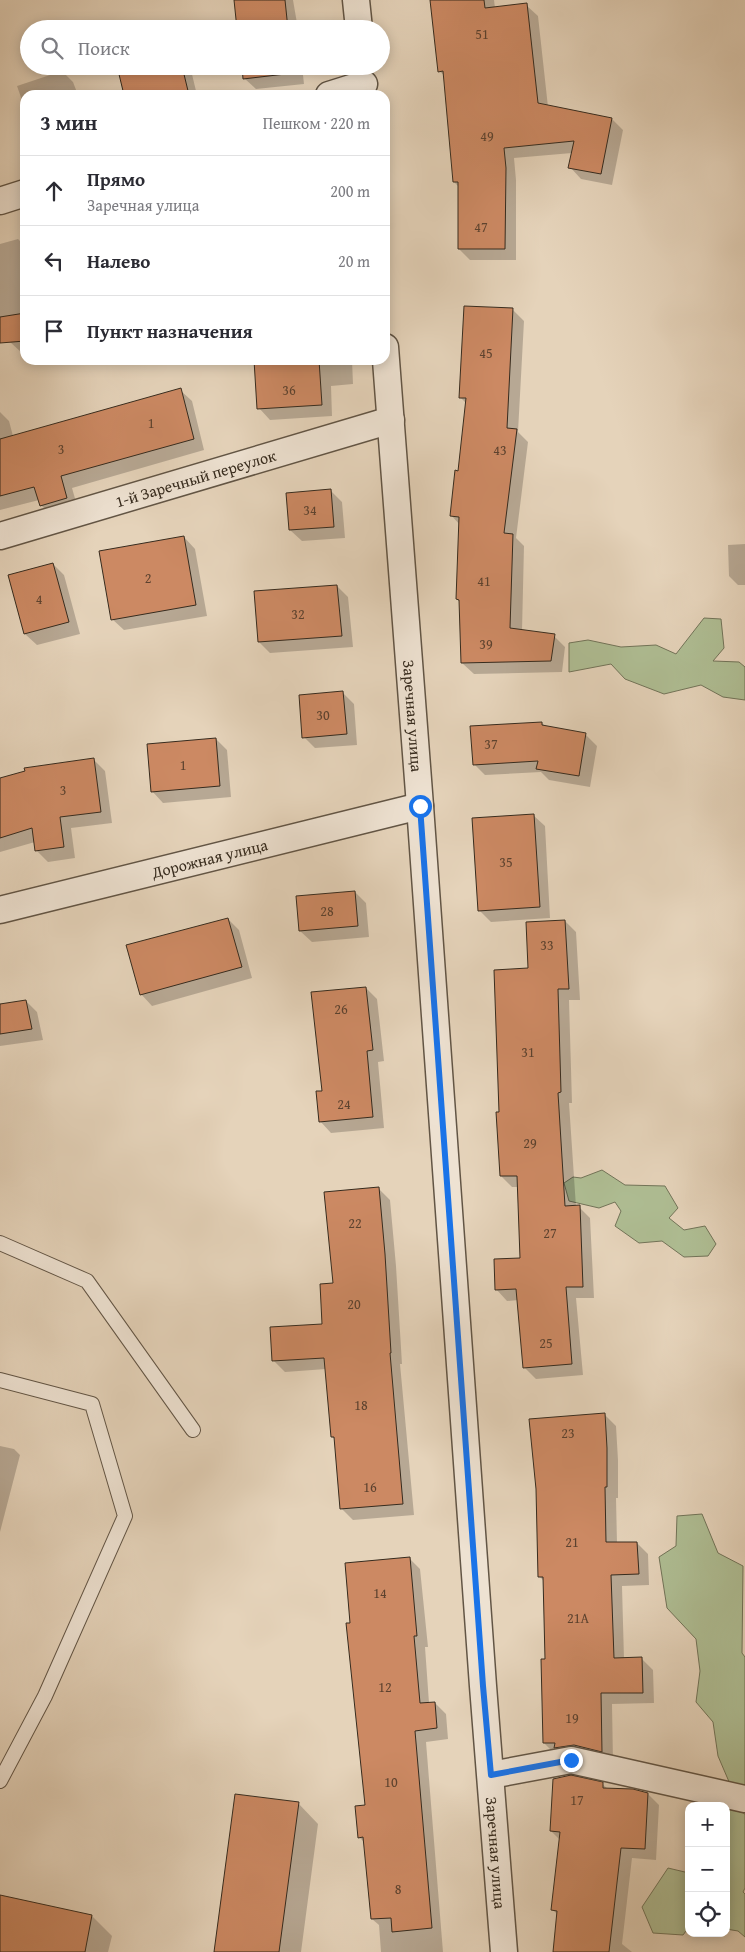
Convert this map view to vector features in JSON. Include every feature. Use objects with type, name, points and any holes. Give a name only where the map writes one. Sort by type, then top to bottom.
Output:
[{"type":"street","points":[[356,0],[358,20]]},
{"type":"street","points":[[342,90],[364,82]]},
{"type":"street","points":[[0,201],[20,195]]},
{"type":"street","name":"Заречная улица","points":[[386,365],[482,1676],[504,1952]]},
{"type":"street","name":"1-й Заречный переулок","points":[[0,536],[391,420]]},
{"type":"street","name":"Дорожная улица","points":[[0,910],[420,806]]},
{"type":"street","points":[[491,1775],[571,1760],[745,1799]]},
{"type":"lane","points":[[0,1243],[87,1281],[193,1430]]},
{"type":"lane","points":[[0,1380],[92,1404],[125,1516],[45,1696],[0,1781]]},
{"type":"green space","points":[[704,618],[721,619],[724,648],[713,661],[739,662],[745,667],[745,700],[723,697],[701,685],[664,694],[625,679],[611,664],[569,672],[569,643],[588,640],[621,647],[656,645],[676,654]]},
{"type":"green space","points":[[602,1170],[625,1185],[665,1186],[678,1208],[669,1218],[684,1230],[705,1226],[716,1244],[708,1256],[684,1257],[662,1241],[639,1243],[615,1226],[621,1211],[615,1202],[599,1208],[569,1201],[564,1183],[573,1177],[581,1178]]},
{"type":"green space","points":[[702,1514],[718,1553],[743,1566],[742,1653],[745,1657],[745,1785],[730,1784],[718,1756],[713,1722],[696,1702],[700,1671],[696,1639],[667,1608],[659,1557],[676,1546],[677,1516]]},
{"type":"green space","points":[[730,1809],[745,1815],[745,1888],[743,1892],[745,1894],[745,1937],[738,1931],[730,1930]]},
{"type":"green space","points":[[668,1868],[685,1872],[685,1932],[683,1935],[653,1933],[642,1907]]},
{"type":"building","points":[[234,0],[285,0],[287,20],[236,20]]},
{"type":"building","points":[[430,0],[484,0],[485,8],[527,3],[538,103],[612,118],[601,174],[568,168],[574,141],[504,148],[506,168],[505,249],[458,249],[458,182],[453,182],[443,71],[438,72]]},
{"type":"building","points":[[119,75],[184,75],[188,90],[123,90]]},
{"type":"building","points":[[243,75],[277,75],[243,79]]},
{"type":"building","points":[[464,306],[513,308],[507,428],[517,429],[504,533],[513,534],[510,628],[555,634],[551,661],[461,663],[459,600],[456,599],[459,517],[450,516],[455,470],[458,471],[466,398],[459,398]]},
{"type":"building","points":[[20,314],[20,341],[0,343],[0,317]]},
{"type":"building","points":[[254,365],[319,365],[322,405],[257,409]]},
{"type":"building","points":[[181,388],[194,439],[61,476],[67,498],[40,506],[34,487],[0,496],[0,439]]},
{"type":"building","points":[[331,489],[334,527],[289,530],[286,493]]},
{"type":"building","points":[[184,536],[196,605],[111,620],[99,551]]},
{"type":"building","points":[[53,563],[69,622],[24,634],[8,575]]},
{"type":"building","points":[[337,585],[342,636],[258,642],[254,591]]},
{"type":"building","points":[[343,691],[347,734],[302,738],[299,695]]},
{"type":"building","points":[[542,722],[542,725],[586,733],[579,776],[536,769],[538,761],[473,765],[470,726]]},
{"type":"building","points":[[216,738],[220,786],[151,792],[147,744]]},
{"type":"building","points":[[94,758],[101,812],[60,817],[64,847],[35,851],[32,828],[0,838],[0,778],[25,771],[24,768]]},
{"type":"building","points":[[534,814],[540,907],[478,911],[472,818]]},
{"type":"building","points":[[355,891],[358,926],[299,931],[296,896]]},
{"type":"building","points":[[228,918],[242,967],[140,995],[126,945]]},
{"type":"building","points":[[565,920],[569,989],[558,989],[561,1092],[558,1093],[565,1206],[580,1205],[583,1287],[566,1287],[572,1364],[523,1368],[516,1289],[495,1290],[494,1259],[520,1258],[517,1176],[500,1176],[496,1112],[499,1112],[494,970],[528,968],[526,922]]},
{"type":"building","points":[[366,987],[373,1050],[367,1051],[373,1117],[319,1122],[316,1091],[322,1091],[311,992]]},
{"type":"building","points":[[26,1000],[32,1029],[0,1034],[0,1004]]},
{"type":"building","points":[[379,1187],[385,1254],[390,1353],[403,1504],[340,1509],[334,1437],[331,1437],[324,1358],[272,1361],[270,1327],[322,1324],[320,1284],[333,1283],[324,1192]]},
{"type":"building","points":[[605,1413],[607,1448],[607,1487],[605,1487],[606,1542],[637,1542],[639,1574],[611,1575],[614,1658],[642,1657],[643,1693],[601,1693],[602,1752],[574,1745],[554,1748],[555,1743],[543,1743],[541,1659],[545,1659],[543,1577],[538,1577],[536,1489],[529,1419]]},
{"type":"building","points":[[410,1557],[417,1636],[414,1636],[420,1703],[435,1702],[437,1728],[415,1731],[432,1928],[392,1932],[391,1918],[371,1919],[363,1837],[358,1838],[355,1806],[365,1805],[346,1623],[350,1623],[345,1563]]},
{"type":"building","points":[[571,1775],[603,1782],[603,1788],[633,1789],[648,1793],[645,1849],[621,1848],[609,1952],[553,1952],[557,1911],[551,1910],[560,1832],[550,1831],[553,1779]]},
{"type":"building","points":[[235,1794],[299,1802],[279,1952],[214,1952]]},
{"type":"building","points":[[0,1895],[92,1915],[85,1952],[0,1952]]},
{"type":"route","points":[[420,806],[491,1775],[571,1760]]}]
